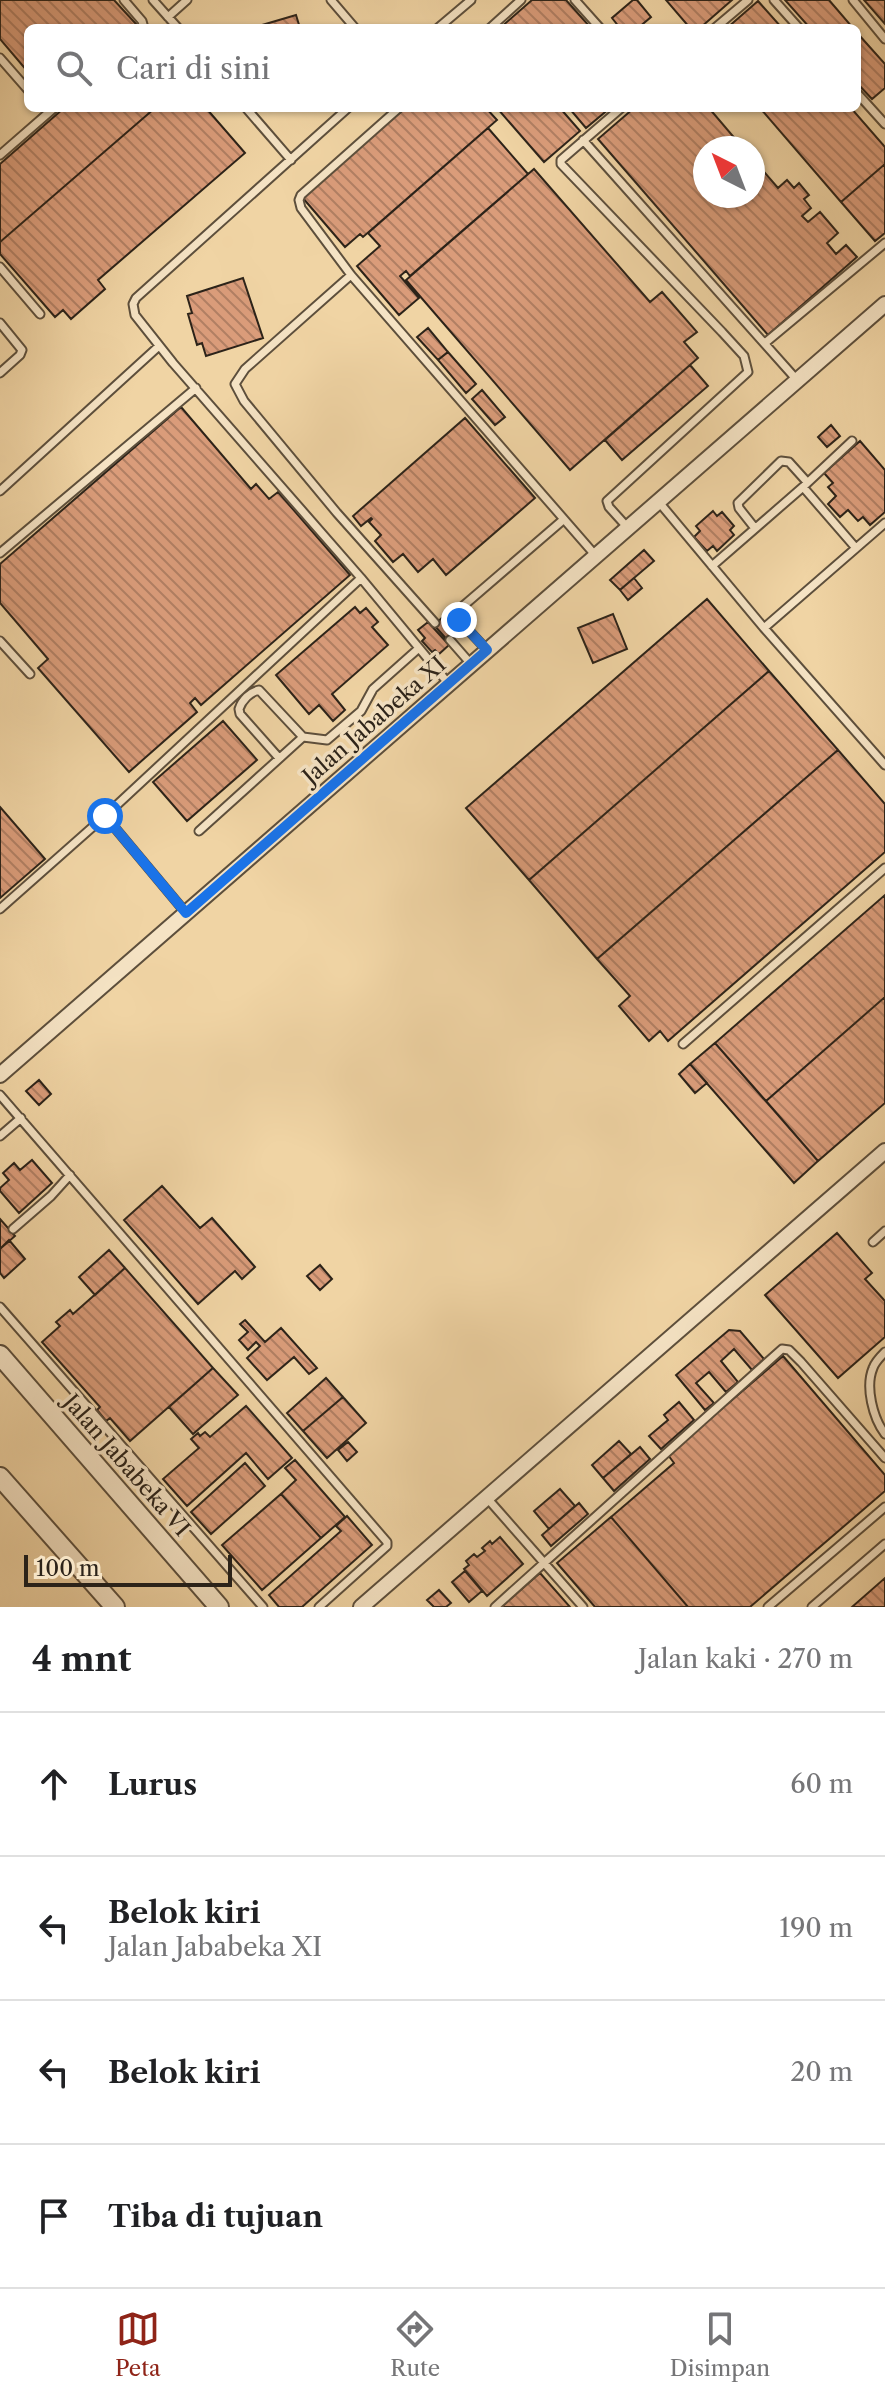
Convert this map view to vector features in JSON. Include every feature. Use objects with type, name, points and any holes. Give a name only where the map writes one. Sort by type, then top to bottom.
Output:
[{"type":"street","name":"Jalan Jababeka XI","points":[[0,1075],[885,304]]},
{"type":"street","points":[[361,1607],[885,1151]]},
{"type":"street","name":"Jalan Jababeka VI","points":[[0,1355],[219,1607]]},
{"type":"street","points":[[0,1477],[115,1607]]},
{"type":"lane","points":[[124,0],[143,24]]},
{"type":"lane","points":[[153,0],[174,24]]},
{"type":"lane","points":[[168,17],[187,0]]},
{"type":"lane","points":[[331,0],[352,24]]},
{"type":"lane","points":[[443,24],[471,0]]},
{"type":"lane","points":[[494,24],[521,0]]},
{"type":"lane","points":[[575,0],[596,24]]},
{"type":"lane","points":[[720,24],[748,0]]},
{"type":"lane","points":[[774,0],[795,24]]},
{"type":"lane","points":[[853,0],[885,39]]},
{"type":"lane","points":[[0,58],[24,85]]},
{"type":"lane","points":[[861,97],[885,124]]},
{"type":"lane","points":[[0,155],[47,112]]},
{"type":"lane","points":[[249,112],[291,160]]},
{"type":"lane","points":[[344,112],[136,298],[133,304],[135,315],[449,684]]},
{"type":"lane","points":[[395,112],[299,197],[303,211],[351,275],[596,556]]},
{"type":"lane","points":[[616,112],[561,160],[562,165],[744,356],[748,372],[607,501],[628,528]]},
{"type":"lane","points":[[583,140],[797,380]]},
{"type":"lane","points":[[765,343],[885,243]]},
{"type":"lane","points":[[0,267],[40,314]]},
{"type":"lane","points":[[351,275],[245,369],[236,380],[236,390],[327,502],[435,623]]},
{"type":"lane","points":[[0,323],[22,350],[0,373]]},
{"type":"lane","points":[[0,491],[159,346]]},
{"type":"lane","points":[[0,553],[196,388]]},
{"type":"lane","points":[[712,566],[852,441]]},
{"type":"lane","points":[[754,527],[738,503],[781,461],[789,462],[855,547]]},
{"type":"lane","points":[[658,501],[764,628],[885,765]]},
{"type":"lane","points":[[487,650],[459,620],[457,613],[563,520]]},
{"type":"lane","points":[[764,628],[885,523]]},
{"type":"lane","points":[[0,909],[105,816],[361,578]]},
{"type":"lane","points":[[450,640],[471,664]]},
{"type":"lane","points":[[0,641],[30,674]]},
{"type":"lane","points":[[279,758],[240,714],[240,704],[249,695],[259,690],[303,737],[327,740],[361,711],[373,689],[419,648]]},
{"type":"lane","points":[[199,831],[303,737]]},
{"type":"lane","points":[[105,816],[186,913]]},
{"type":"lane","points":[[683,1044],[885,868]]},
{"type":"lane","points":[[0,1095],[387,1542],[387,1546],[319,1607]]},
{"type":"lane","points":[[0,1136],[21,1118]]},
{"type":"lane","points":[[13,1229],[70,1175]]},
{"type":"lane","points":[[873,1242],[885,1231]]},
{"type":"lane","points":[[0,1307],[263,1607]]},
{"type":"lane","points":[[495,1607],[782,1349],[789,1350],[885,1458]]},
{"type":"lane","points":[[885,1352],[874,1364],[871,1378],[875,1418],[885,1434]]},
{"type":"lane","points":[[487,1498],[583,1607]]},
{"type":"lane","points":[[768,1607],[885,1507]]},
{"type":"lane","points":[[812,1607],[885,1544]]},
{"type":"building","points":[[0,0],[114,0],[136,24],[24,24],[24,67],[0,39]]},
{"type":"building","points":[[532,0],[566,0],[587,24],[505,24]]},
{"type":"building","points":[[633,0],[637,0],[651,17],[643,24],[617,24],[612,18]]},
{"type":"building","points":[[666,0],[732,0],[705,24],[687,24]]},
{"type":"building","points":[[785,0],[829,0],[850,24],[806,24]]},
{"type":"building","points":[[864,0],[885,0],[885,24]]},
{"type":"building","points":[[758,1],[778,24],[732,24]]},
{"type":"building","points":[[296,15],[299,24],[266,24]]},
{"type":"building","points":[[861,37],[885,64],[885,88],[872,99],[861,87]]},
{"type":"building","points":[[59,112],[150,112],[0,242],[0,164]]},
{"type":"building","points":[[150,112],[209,112],[245,153],[98,280],[105,289],[71,319],[63,310],[55,317],[0,254],[0,242]]},
{"type":"building","points":[[400,112],[490,112],[497,120],[363,237],[360,234],[345,247],[302,197]]},
{"type":"building","points":[[500,112],[563,112],[580,131],[544,162]]},
{"type":"building","points":[[572,112],[605,112],[586,128]]},
{"type":"building","points":[[629,112],[712,112],[733,136],[693,136],[693,208],[765,208],[765,173],[778,188],[787,180],[794,188],[799,183],[809,195],[804,199],[811,208],[802,216],[808,222],[820,212],[838,233],[827,243],[836,254],[846,245],[857,257],[768,335],[598,139]]},
{"type":"building","points":[[763,112],[854,112],[885,147],[885,164],[841,202]]},
{"type":"building","points":[[488,128],[528,174],[410,276],[406,271],[400,276],[419,298],[399,315],[357,266],[380,246],[368,233]]},
{"type":"building","points":[[885,164],[885,233],[875,241],[841,202]]},
{"type":"building","points":[[534,169],[650,302],[662,292],[697,332],[684,342],[698,358],[570,470],[406,280]]},
{"type":"building","points":[[243,278],[263,338],[206,356],[202,343],[197,345],[188,314],[192,313],[187,296]]},
{"type":"building","points":[[428,328],[448,352],[438,360],[417,337]]},
{"type":"building","points":[[448,352],[476,384],[466,393],[438,360]]},
{"type":"building","points":[[690,365],[708,386],[622,460],[605,440]]},
{"type":"building","points":[[482,390],[505,417],[495,425],[472,399]]},
{"type":"building","points":[[181,407],[251,489],[256,484],[269,499],[278,492],[350,575],[201,705],[195,698],[190,703],[197,712],[129,772],[38,668],[48,659],[0,603],[0,564]]},
{"type":"building","points":[[465,418],[535,498],[446,575],[433,559],[418,572],[403,554],[393,562],[375,541],[381,535],[369,522],[371,518],[361,526],[353,516]]},
{"type":"building","points":[[831,425],[840,436],[827,447],[818,437]]},
{"type":"building","points":[[860,441],[885,470],[885,512],[870,525],[863,517],[858,521],[848,510],[840,517],[828,504],[836,496],[828,487],[833,483],[824,473]]},
{"type":"building","points":[[713,511],[717,516],[722,512],[734,526],[730,530],[734,535],[717,551],[713,546],[707,551],[694,537],[700,531],[696,526]]},
{"type":"building","points":[[644,550],[654,561],[620,590],[610,580]]},
{"type":"building","points":[[634,578],[642,588],[628,600],[620,590]]},
{"type":"building","points":[[707,599],[769,671],[529,880],[466,808]]},
{"type":"building","points":[[355,607],[360,613],[366,608],[378,622],[372,627],[388,645],[332,694],[345,710],[333,721],[319,705],[309,714],[276,675]]},
{"type":"building","points":[[613,614],[627,649],[593,663],[578,628]]},
{"type":"building","points":[[444,616],[459,633],[449,642],[434,625]]},
{"type":"building","points":[[428,622],[449,645],[439,654],[435,650],[432,652],[422,641],[425,638],[418,630]]},
{"type":"building","points":[[769,671],[838,750],[597,959],[529,880]]},
{"type":"building","points":[[223,721],[257,760],[187,821],[153,782]]},
{"type":"building","points":[[838,750],[885,804],[885,852],[668,1041],[660,1031],[649,1041],[619,1006],[630,996],[597,959]]},
{"type":"building","points":[[0,807],[45,859],[0,898]]},
{"type":"building","points":[[885,895],[885,997],[766,1101],[715,1043]]},
{"type":"building","points":[[885,997],[885,1103],[818,1161],[766,1101]]},
{"type":"building","points":[[715,1043],[818,1161],[794,1183],[690,1064]]},
{"type":"building","points":[[690,1064],[707,1083],[695,1093],[679,1074]]},
{"type":"building","points":[[39,1080],[51,1094],[39,1105],[26,1091]]},
{"type":"building","points":[[32,1160],[52,1183],[19,1213],[0,1191],[9,1180],[3,1173],[14,1163],[20,1170]]},
{"type":"building","points":[[162,1186],[200,1228],[212,1218],[255,1267],[242,1279],[235,1271],[198,1304],[124,1220]]},
{"type":"building","points":[[0,1219],[15,1236],[0,1249]]},
{"type":"building","points":[[837,1233],[872,1273],[865,1279],[885,1301],[885,1337],[838,1378],[765,1295]]},
{"type":"building","points":[[9,1240],[25,1259],[4,1278],[0,1273],[0,1249]]},
{"type":"building","points":[[109,1250],[125,1268],[95,1295],[79,1277]]},
{"type":"building","points":[[320,1265],[332,1279],[320,1290],[307,1276]]},
{"type":"building","points":[[125,1268],[213,1368],[130,1441],[110,1418],[106,1421],[97,1410],[100,1407],[42,1342],[60,1326],[56,1322],[70,1310],[73,1314]]},
{"type":"building","points":[[245,1320],[265,1342],[281,1328],[317,1368],[309,1374],[294,1357],[267,1380],[247,1358],[260,1346],[256,1342],[248,1350],[239,1340],[248,1332],[240,1324]]},
{"type":"building","points":[[729,1330],[740,1331],[764,1359],[752,1370],[734,1349],[721,1361],[738,1382],[726,1392],[709,1372],[696,1383],[714,1403],[705,1410],[676,1375]]},
{"type":"building","points":[[783,1356],[885,1475],[885,1491],[750,1607],[688,1607],[611,1517],[674,1463],[668,1455]]},
{"type":"building","points":[[213,1368],[238,1395],[193,1434],[169,1407]]},
{"type":"building","points":[[326,1378],[343,1397],[303,1431],[287,1413]]},
{"type":"building","points":[[343,1397],[366,1423],[327,1458],[303,1431]]},
{"type":"building","points":[[679,1402],[694,1420],[661,1449],[649,1436],[668,1420],[664,1415]]},
{"type":"building","points":[[246,1406],[292,1458],[268,1479],[246,1453],[187,1506],[163,1479],[199,1448],[191,1439],[205,1432],[210,1437]]},
{"type":"building","points":[[619,1441],[631,1454],[603,1478],[592,1465]]},
{"type":"building","points":[[348,1442],[357,1452],[347,1461],[338,1450]]},
{"type":"building","points":[[640,1447],[650,1459],[614,1491],[603,1478]]},
{"type":"building","points":[[295,1460],[345,1517],[321,1538],[281,1494],[296,1480],[285,1468]]},
{"type":"building","points":[[245,1463],[265,1486],[211,1534],[191,1512]]},
{"type":"building","points":[[560,1489],[575,1506],[549,1529],[534,1511]]},
{"type":"building","points":[[281,1494],[321,1538],[262,1590],[222,1545]]},
{"type":"building","points":[[579,1503],[588,1514],[551,1546],[542,1535]]},
{"type":"building","points":[[347,1516],[372,1545],[302,1607],[279,1607],[269,1595],[341,1531],[336,1526]]},
{"type":"building","points":[[611,1517],[688,1607],[595,1607],[557,1563]]},
{"type":"building","points":[[500,1537],[523,1564],[487,1596],[464,1569],[469,1565],[466,1561],[474,1554],[477,1557],[485,1551],[482,1548],[490,1541],[492,1544]]},
{"type":"building","points":[[465,1571],[482,1591],[469,1602],[452,1582]]},
{"type":"building","points":[[540,1573],[570,1607],[501,1607]]},
{"type":"building","points":[[885,1578],[885,1607],[852,1607]]},
{"type":"building","points":[[439,1590],[451,1603],[446,1607],[434,1607],[427,1600]]},
{"type":"route","points":[[105,816],[186,913],[487,650],[459,620]]}]
